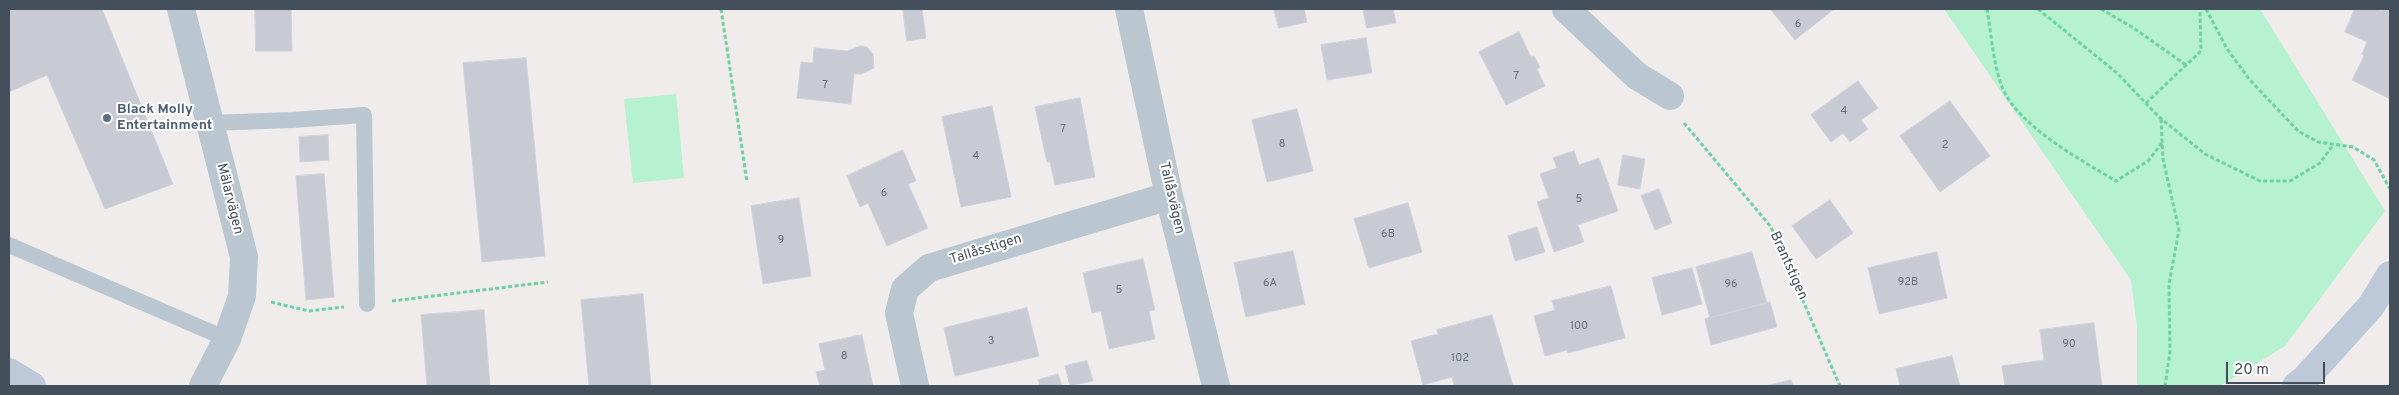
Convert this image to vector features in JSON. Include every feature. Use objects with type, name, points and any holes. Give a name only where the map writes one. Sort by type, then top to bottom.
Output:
[{"type":"street","name":"Mälarvägen","points":[[180,9],[244,257],[242,296],[227,339],[203,386]]},
{"type":"street","name":"Tallåsvägen","points":[[1129,9],[1169,196],[1216,386]]},
{"type":"street","points":[[1566,9],[1637,76],[1670,96]]},
{"type":"street","name":"Tallåsstigen","points":[[915,386],[899,313],[905,289],[929,268],[1169,196]]},
{"type":"street","points":[[2296,386],[2305,379],[2371,306],[2390,275]]},
{"type":"street","points":[[9,372],[32,386]]},
{"type":"lane","points":[[210,124],[364,114],[367,304]]},
{"type":"lane","points":[[9,245],[227,339]]},
{"type":"path","points":[[721,9],[747,182]]},
{"type":"path","points":[[1987,9],[2001,85],[2019,115],[2071,154],[2116,182],[2148,161],[2162,143]]},
{"type":"path","points":[[2038,9],[2117,73],[2161,118],[2205,154],[2260,181],[2290,181],[2320,163],[2333,145]]},
{"type":"path","points":[[2101,9],[2132,27],[2186,65]]},
{"type":"path","points":[[2146,103],[2201,51],[2200,9]]},
{"type":"path","points":[[2206,9],[2228,49],[2250,80],[2298,131],[2318,142],[2353,147],[2374,160],[2390,189]]},
{"type":"path","points":[[2161,118],[2163,159],[2179,230],[2169,284],[2170,352],[2165,386]]},
{"type":"path","name":"Brantstigen","points":[[1698,140],[1771,227],[1840,386]]},
{"type":"path","points":[[242,296],[309,311],[548,282]]},
{"type":"green space","points":[[1944,9],[2260,9],[2385,211],[2285,346],[2220,386],[2137,386],[2137,327],[2131,280]]},
{"type":"green space","points":[[676,94],[684,178],[633,183],[624,99]]},
{"type":"building","points":[[9,9],[102,9],[173,184],[105,209],[47,75],[9,92]]},
{"type":"building","points":[[255,9],[291,9],[292,51],[256,51]]},
{"type":"building","points":[[903,9],[922,9],[926,38],[907,41]]},
{"type":"building","points":[[1274,9],[1304,9],[1307,22],[1279,28]]},
{"type":"building","points":[[1363,9],[1393,9],[1396,23],[1367,28]]},
{"type":"building","points":[[1834,9],[1795,40],[1771,10]]},
{"type":"building","points":[[2355,9],[2376,9],[2382,11],[2383,9],[2390,9],[2390,99],[2352,80],[2364,56],[2362,54],[2367,42],[2345,32]]},
{"type":"building","points":[[1519,32],[1531,57],[1534,56],[1540,67],[1537,69],[1545,86],[1506,105],[1479,52]]},
{"type":"building","points":[[1366,38],[1372,73],[1327,80],[1321,45]]},
{"type":"building","points":[[861,46],[867,47],[873,54],[874,68],[861,74],[854,74],[851,104],[797,98],[801,62],[813,63],[814,48],[847,51]]},
{"type":"building","points":[[526,58],[545,256],[482,262],[463,63]]},
{"type":"building","points":[[1858,81],[1878,108],[1861,120],[1868,129],[1850,142],[1843,133],[1831,142],[1811,115]]},
{"type":"building","points":[[1080,98],[1095,177],[1055,185],[1050,162],[1047,162],[1035,107]]},
{"type":"building","points":[[1950,101],[1990,156],[1940,192],[1900,136]]},
{"type":"building","points":[[992,106],[1011,197],[961,207],[942,117]]},
{"type":"building","points":[[1297,109],[1313,171],[1267,182],[1252,120]]},
{"type":"building","points":[[328,135],[329,160],[300,162],[299,137]]},
{"type":"building","points":[[903,150],[916,181],[908,184],[928,228],[887,246],[868,203],[860,207],[847,176]]},
{"type":"building","points":[[1574,151],[1579,165],[1599,158],[1618,211],[1578,225],[1584,242],[1554,252],[1537,202],[1549,198],[1540,174],[1557,168],[1553,158]]},
{"type":"building","points":[[1623,155],[1645,159],[1640,189],[1618,185]]},
{"type":"building","points":[[324,174],[334,297],[306,300],[296,176]]},
{"type":"building","points":[[1659,189],[1672,223],[1655,230],[1641,196]]},
{"type":"building","points":[[799,198],[811,276],[763,284],[751,206]]},
{"type":"building","points":[[1830,200],[1853,233],[1816,259],[1792,226]]},
{"type":"building","points":[[1408,203],[1422,252],[1369,268],[1354,219]]},
{"type":"building","points":[[1537,227],[1545,252],[1515,261],[1508,236]]},
{"type":"building","points":[[1293,251],[1305,304],[1246,317],[1234,263]]},
{"type":"building","points":[[1752,252],[1767,303],[1710,318],[1696,267]]},
{"type":"building","points":[[1937,252],[1947,298],[1879,314],[1868,268]]},
{"type":"building","points":[[1143,259],[1155,310],[1149,311],[1155,339],[1109,349],[1101,311],[1092,313],[1083,273]]},
{"type":"building","points":[[1692,268],[1702,304],[1662,315],[1652,278]]},
{"type":"building","points":[[1611,286],[1625,338],[1568,353],[1567,350],[1545,356],[1534,316],[1555,310],[1552,301]]},
{"type":"building","points":[[643,294],[651,386],[589,386],[581,300]]},
{"type":"building","points":[[1770,302],[1777,327],[1711,345],[1705,319]]},
{"type":"building","points":[[1027,308],[1039,356],[955,376],[944,328]]},
{"type":"building","points":[[484,310],[490,386],[427,386],[421,315]]},
{"type":"building","points":[[1492,315],[1513,386],[1454,386],[1452,377],[1423,385],[1411,341],[1438,334],[1437,330]]},
{"type":"building","points":[[2094,323],[2102,386],[2005,386],[2002,366],[2044,360],[2040,330]]},
{"type":"building","points":[[862,335],[873,386],[820,386],[816,372],[825,370],[819,344]]},
{"type":"building","points":[[1952,356],[1960,386],[1900,386],[1896,369]]},
{"type":"building","points":[[1087,361],[1093,381],[1070,386],[1065,366]]},
{"type":"building","points":[[1058,374],[1062,386],[1040,386],[1038,380]]},
{"type":"building","points":[[1791,380],[1793,386],[1766,386]]},
{"type":"place","name":"Black Molly Entertainment","points":[[107,118]]}]
